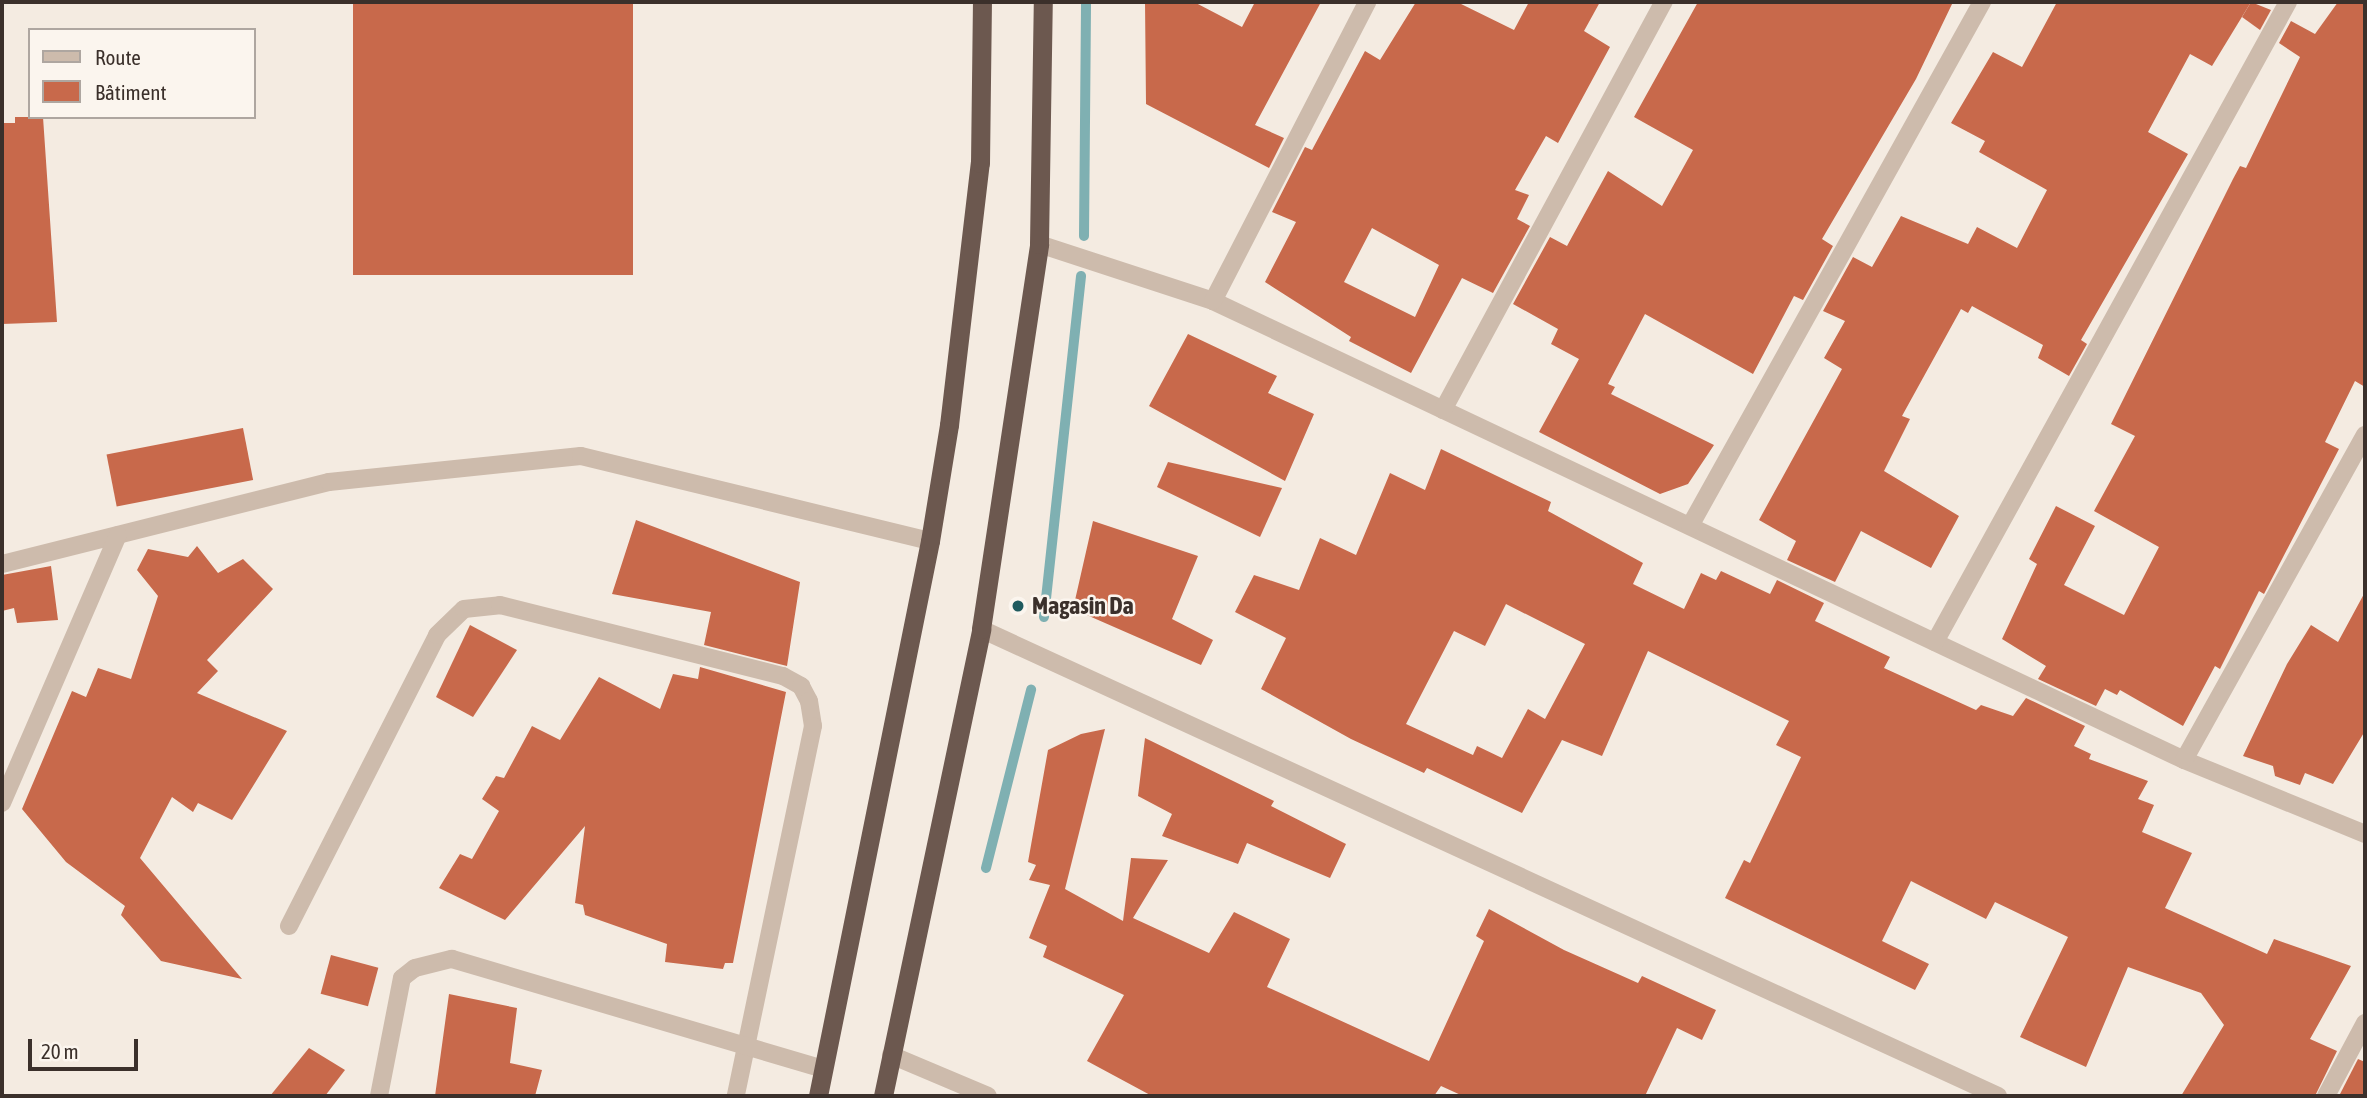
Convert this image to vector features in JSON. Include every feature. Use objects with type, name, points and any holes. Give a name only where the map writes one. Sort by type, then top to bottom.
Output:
[{"type":"highway","points":[[818,1096],[930,541],[949,425],[980,163],[982,2]]},
{"type":"highway","points":[[883,1096],[981,629],[1039,244],[1043,2]]},
{"type":"street","points":[[1213,301],[1367,2]]},
{"type":"street","points":[[1443,410],[1664,2]]},
{"type":"street","points":[[1690,526],[1982,2]]},
{"type":"street","points":[[1936,642],[2288,2]]},
{"type":"street","points":[[1039,244],[1213,301],[2184,760],[2365,834]]},
{"type":"street","points":[[2184,760],[2365,435]]},
{"type":"street","points":[[2,564],[330,482],[581,456],[930,541]]},
{"type":"street","points":[[2,803],[118,535]]},
{"type":"street","points":[[289,926],[437,635],[464,609],[500,605],[756,668],[801,686],[809,701],[813,726],[736,1096]]},
{"type":"street","points":[[981,629],[1998,1096]]},
{"type":"street","points":[[379,1096],[402,978],[433,962],[453,959],[823,1069]]},
{"type":"street","points":[[2326,1096],[2365,1023]]},
{"type":"street","points":[[891,1055],[988,1096]]},
{"type":"building","points":[[353,2],[633,2],[633,275],[353,275]]},
{"type":"building","points":[[1145,2],[1194,2],[1242,27],[1255,2],[1321,2],[1255,125],[1284,138],[1269,168],[1146,104]]},
{"type":"building","points":[[1416,2],[1457,2],[1514,30],[1529,2],[1600,2],[1584,31],[1610,47],[1558,143],[1546,136],[1515,190],[1529,195],[1517,219],[1530,226],[1493,293],[1462,278],[1411,373],[1349,341],[1351,337],[1265,282],[1296,222],[1272,212],[1305,147],[1312,150],[1365,51],[1380,60]],"holes":[[[1372,228],[1439,265],[1415,317],[1344,282]]]},
{"type":"building","points":[[1698,2],[1953,2],[1916,79],[1822,239],[1833,246],[1803,300],[1794,296],[1753,374],[1645,314],[1608,384],[1615,387],[1611,394],[1714,445],[1688,484],[1660,494],[1539,432],[1579,359],[1551,344],[1558,329],[1513,304],[1550,237],[1567,246],[1608,171],[1662,206],[1693,150],[1634,117]]},
{"type":"building","points":[[2057,2],[2251,2],[2212,66],[2190,54],[2148,132],[2188,154],[2081,340],[2087,344],[2069,376],[2038,358],[2043,345],[1972,306],[1968,313],[1961,309],[1902,416],[1910,419],[1884,471],[1959,516],[1931,568],[1861,531],[1835,582],[1787,560],[1796,541],[1759,520],[1842,369],[1824,358],[1845,321],[1823,311],[1853,257],[1872,267],[1901,216],[1968,244],[1977,227],[2017,248],[2047,190],[1979,152],[1985,141],[1951,123],[1993,52],[2022,67]]},
{"type":"building","points":[[2251,2],[2271,10],[2260,30],[2242,17]]},
{"type":"building","points":[[2338,2],[2365,2],[2365,387],[2355,381],[2325,442],[2339,449],[2264,594],[2259,591],[2220,669],[2215,666],[2183,726],[2120,690],[2117,695],[2105,689],[2096,706],[2038,679],[2046,666],[2002,639],[2037,564],[2029,559],[2056,506],[2095,526],[2064,585],[2124,615],[2159,547],[2094,511],[2135,436],[2111,424],[2233,179],[2240,166],[2246,168],[2300,57],[2279,43],[2291,21],[2315,34]]},
{"type":"building","points":[[15,117],[43,119],[57,322],[2,324],[2,123],[15,123]]},
{"type":"building","points":[[1188,334],[1277,376],[1268,393],[1314,414],[1285,481],[1149,406]]},
{"type":"building","points":[[243,428],[253,480],[117,507],[107,455]]},
{"type":"building","points":[[1441,449],[1551,502],[1548,511],[1643,563],[1633,584],[1684,609],[1701,573],[1716,580],[1721,571],[1770,594],[1777,580],[1824,603],[1815,621],[1890,657],[1884,668],[1976,710],[1981,705],[2013,716],[2026,698],[2085,726],[2074,746],[2091,754],[2089,759],[2148,781],[2138,799],[2154,805],[2142,832],[2192,853],[2165,908],[2267,954],[2274,939],[2351,966],[2310,1039],[2337,1051],[2315,1096],[2181,1096],[2224,1025],[2201,993],[2128,967],[2086,1067],[2020,1037],[2068,937],[1995,902],[1986,919],[1911,881],[1882,941],[1929,964],[1915,990],[1725,898],[1744,860],[1750,863],[1801,757],[1776,745],[1789,721],[1648,651],[1602,756],[1562,740],[1522,813],[1427,768],[1424,773],[1351,739],[1261,689],[1286,638],[1235,612],[1254,575],[1299,590],[1320,538],[1356,555],[1390,473],[1425,490]],"holes":[[[1506,604],[1585,644],[1545,719],[1528,709],[1502,758],[1477,746],[1473,755],[1406,724],[1454,631],[1485,646]]]},
{"type":"building","points":[[1168,462],[1282,488],[1260,537],[1157,487]]},
{"type":"building","points":[[636,520],[800,582],[787,666],[704,645],[711,612],[612,594]]},
{"type":"building","points":[[1093,521],[1198,556],[1172,619],[1213,640],[1201,665],[1073,609]]},
{"type":"building","points":[[197,546],[218,573],[243,559],[273,589],[207,660],[218,671],[197,693],[287,731],[232,820],[198,803],[193,812],[172,797],[140,858],[242,979],[161,961],[121,915],[125,906],[66,862],[22,809],[72,691],[86,697],[98,668],[131,679],[158,596],[137,570],[148,549],[188,557]]},
{"type":"building","points":[[51,566],[58,620],[17,623],[14,608],[2,611],[2,575]]},
{"type":"building","points":[[2365,592],[2365,731],[2333,784],[2305,773],[2300,785],[2275,776],[2273,766],[2243,756],[2287,664],[2311,625],[2338,642]]},
{"type":"building","points":[[470,625],[517,650],[473,717],[436,697]]},
{"type":"building","points":[[700,667],[786,692],[733,963],[725,963],[723,969],[665,962],[667,944],[585,915],[583,905],[575,903],[585,826],[505,920],[439,888],[460,854],[472,859],[499,811],[482,799],[496,776],[504,778],[532,726],[560,740],[599,677],[660,709],[673,674],[698,679]]},
{"type":"building","points":[[1105,729],[1065,889],[1123,921],[1131,858],[1168,860],[1133,918],[1209,953],[1234,912],[1290,939],[1267,987],[1429,1061],[1484,941],[1476,936],[1489,909],[1564,950],[1638,983],[1642,976],[1716,1010],[1702,1040],[1677,1028],[1645,1096],[1463,1096],[1441,1086],[1434,1096],[1152,1096],[1087,1061],[1124,995],[1043,957],[1047,946],[1029,938],[1050,885],[1029,880],[1036,865],[1028,862],[1048,750],[1081,734]]},
{"type":"building","points":[[1145,738],[1274,801],[1271,806],[1346,844],[1330,878],[1247,843],[1238,864],[1162,836],[1172,814],[1138,796]]},
{"type":"building","points":[[331,955],[378,968],[368,1006],[321,994]]},
{"type":"building","points":[[449,994],[517,1008],[510,1063],[542,1070],[535,1096],[435,1096]]},
{"type":"building","points":[[309,1048],[345,1070],[325,1096],[270,1096]]},
{"type":"building","points":[[2358,1059],[2365,1062],[2365,1096],[2339,1096]]},
{"type":"waterway","points":[[1084,236],[1086,2]]},
{"type":"waterway","points":[[1044,617],[1081,276]]},
{"type":"waterway","points":[[986,868],[1031,690]]},
{"type":"place","name":"Magasin Da","points":[[1018,606]]}]
